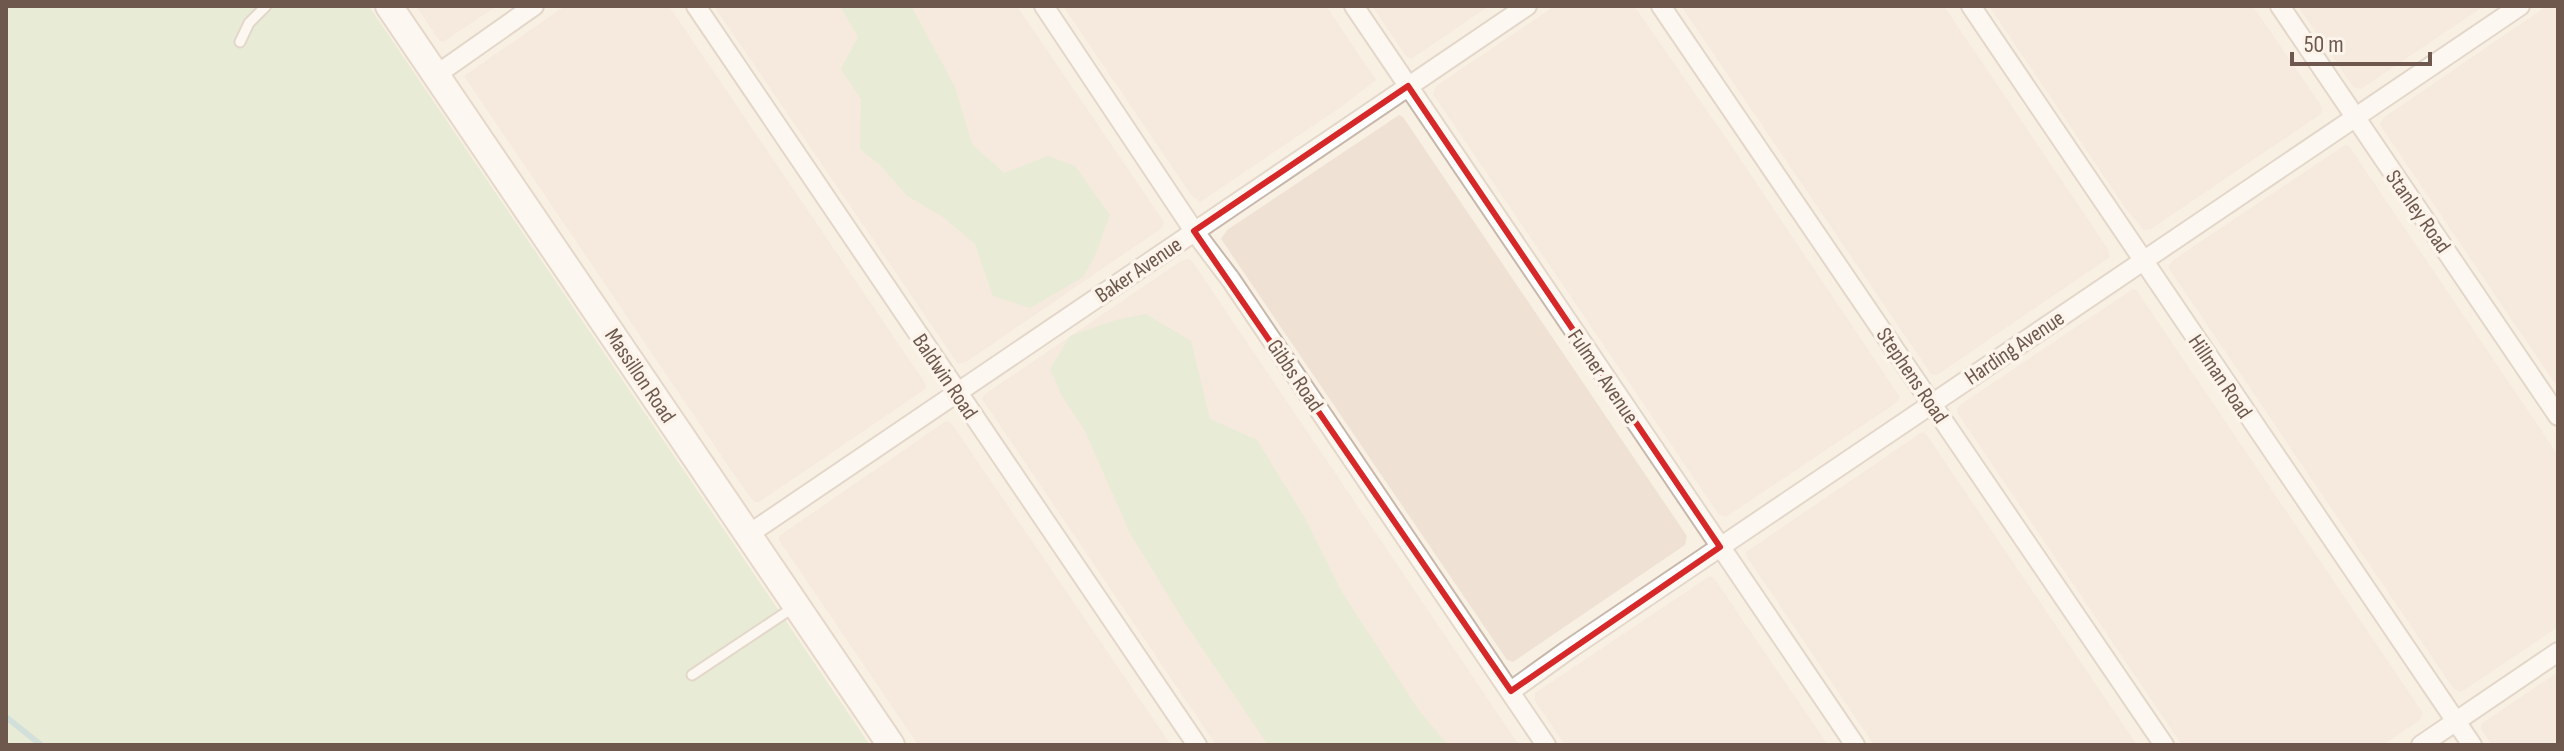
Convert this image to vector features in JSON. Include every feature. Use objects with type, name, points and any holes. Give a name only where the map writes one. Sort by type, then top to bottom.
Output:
[{"type":"street","name":"Massillon Road","points":[[389,6],[891,745]]},
{"type":"street","points":[[436,75],[534,6]]},
{"type":"street","name":"Baldwin Road","points":[[696,6],[1197,745]]},
{"type":"street","name":"Gibbs Road","points":[[1044,6],[1546,745]]},
{"type":"street","name":"Fulmer Avenue","points":[[1354,6],[1855,745]]},
{"type":"street","name":"Baker Avenue","points":[[749,534],[1527,6]]},
{"type":"street","name":"Stephens Road","points":[[1661,6],[2164,745]]},
{"type":"street","name":"Hillman Road","points":[[1971,6],[2472,745]]},
{"type":"street","name":"Stanley Road","points":[[2280,6],[2558,416]]},
{"type":"street","name":"Harding Avenue","points":[[1511,691],[2520,6]]},
{"type":"street","points":[[2421,745],[2558,652]]},
{"type":"lane","points":[[240,42],[249,23],[266,6]]},
{"type":"lane","points":[[692,675],[797,606]]},
{"type":"highlighted area","points":[[1408,86],[1720,547],[1511,691],[1194,231]]},
{"type":"shaded area","points":[[416,6],[497,6],[443,42]]},
{"type":"shaded area","points":[[565,6],[669,6],[925,383],[924,390],[759,502],[754,502],[735,476],[464,76]]},
{"type":"shaded area","points":[[714,6],[1017,6],[1164,222],[1162,228],[966,362],[958,364]]},
{"type":"shaded area","points":[[1063,6],[1326,6],[1376,80],[1200,202],[1191,195]]},
{"type":"shaded area","points":[[1372,6],[1489,6],[1411,59]]},
{"type":"shaded area","points":[[1555,6],[1634,6],[1900,397],[1896,403],[1726,517],[1719,515],[1433,94],[1436,86]]},
{"type":"shaded area","points":[[1681,6],[1944,6],[2108,249],[2110,257],[1937,375],[1931,374]]},
{"type":"shaded area","points":[[1989,6],[2253,6],[2320,104],[2321,114],[2151,229],[2144,230],[2126,209]]},
{"type":"shaded area","points":[[2298,6],[2484,6],[2361,89],[2354,88]]},
{"type":"shaded area","points":[[2547,6],[2558,6],[2558,388],[2380,125],[2383,118]]},
{"type":"shaded area","points":[[1399,115],[1687,536],[1685,545],[1513,662],[1507,660],[1221,239],[1227,230]]},
{"type":"shaded area","points":[[2345,145],[2349,146],[2558,455],[2558,627],[2461,692],[2454,689],[2440,669],[2168,267],[2173,260]]},
{"type":"shaded area","points":[[1188,259],[1519,745],[1216,745],[982,399],[985,394]]},
{"type":"shaded area","points":[[2133,289],[2423,713],[2420,720],[2383,745],[2182,745],[1958,414],[1961,404]]},
{"type":"shaded area","points":[[946,421],[952,424],[1171,745],[918,745],[779,536]]},
{"type":"shaded area","points":[[1922,432],[2137,745],[1874,745],[1746,552]]},
{"type":"shaded area","points":[[1710,576],[1828,745],[1565,745],[1535,701],[1535,693]]},
{"type":"shaded area","points":[[2558,672],[2558,745],[2492,745],[2481,724]]},
{"type":"green space","points":[[6,6],[369,6],[870,745],[6,745]]},
{"type":"green space","points":[[840,6],[911,6],[955,87],[972,144],[1004,173],[1048,156],[1075,166],[1110,215],[1094,258],[1083,277],[1030,308],[993,296],[975,244],[943,217],[907,196],[880,165],[860,149],[861,99],[841,69],[858,37]]},
{"type":"green space","points":[[1146,314],[1191,341],[1210,419],[1257,440],[1305,518],[1343,594],[1420,712],[1448,745],[1268,745],[1185,623],[1130,533],[1085,431],[1062,396],[1050,369],[1070,336],[1116,320]]},
{"type":"waterway","points":[[6,717],[41,745]]}]
